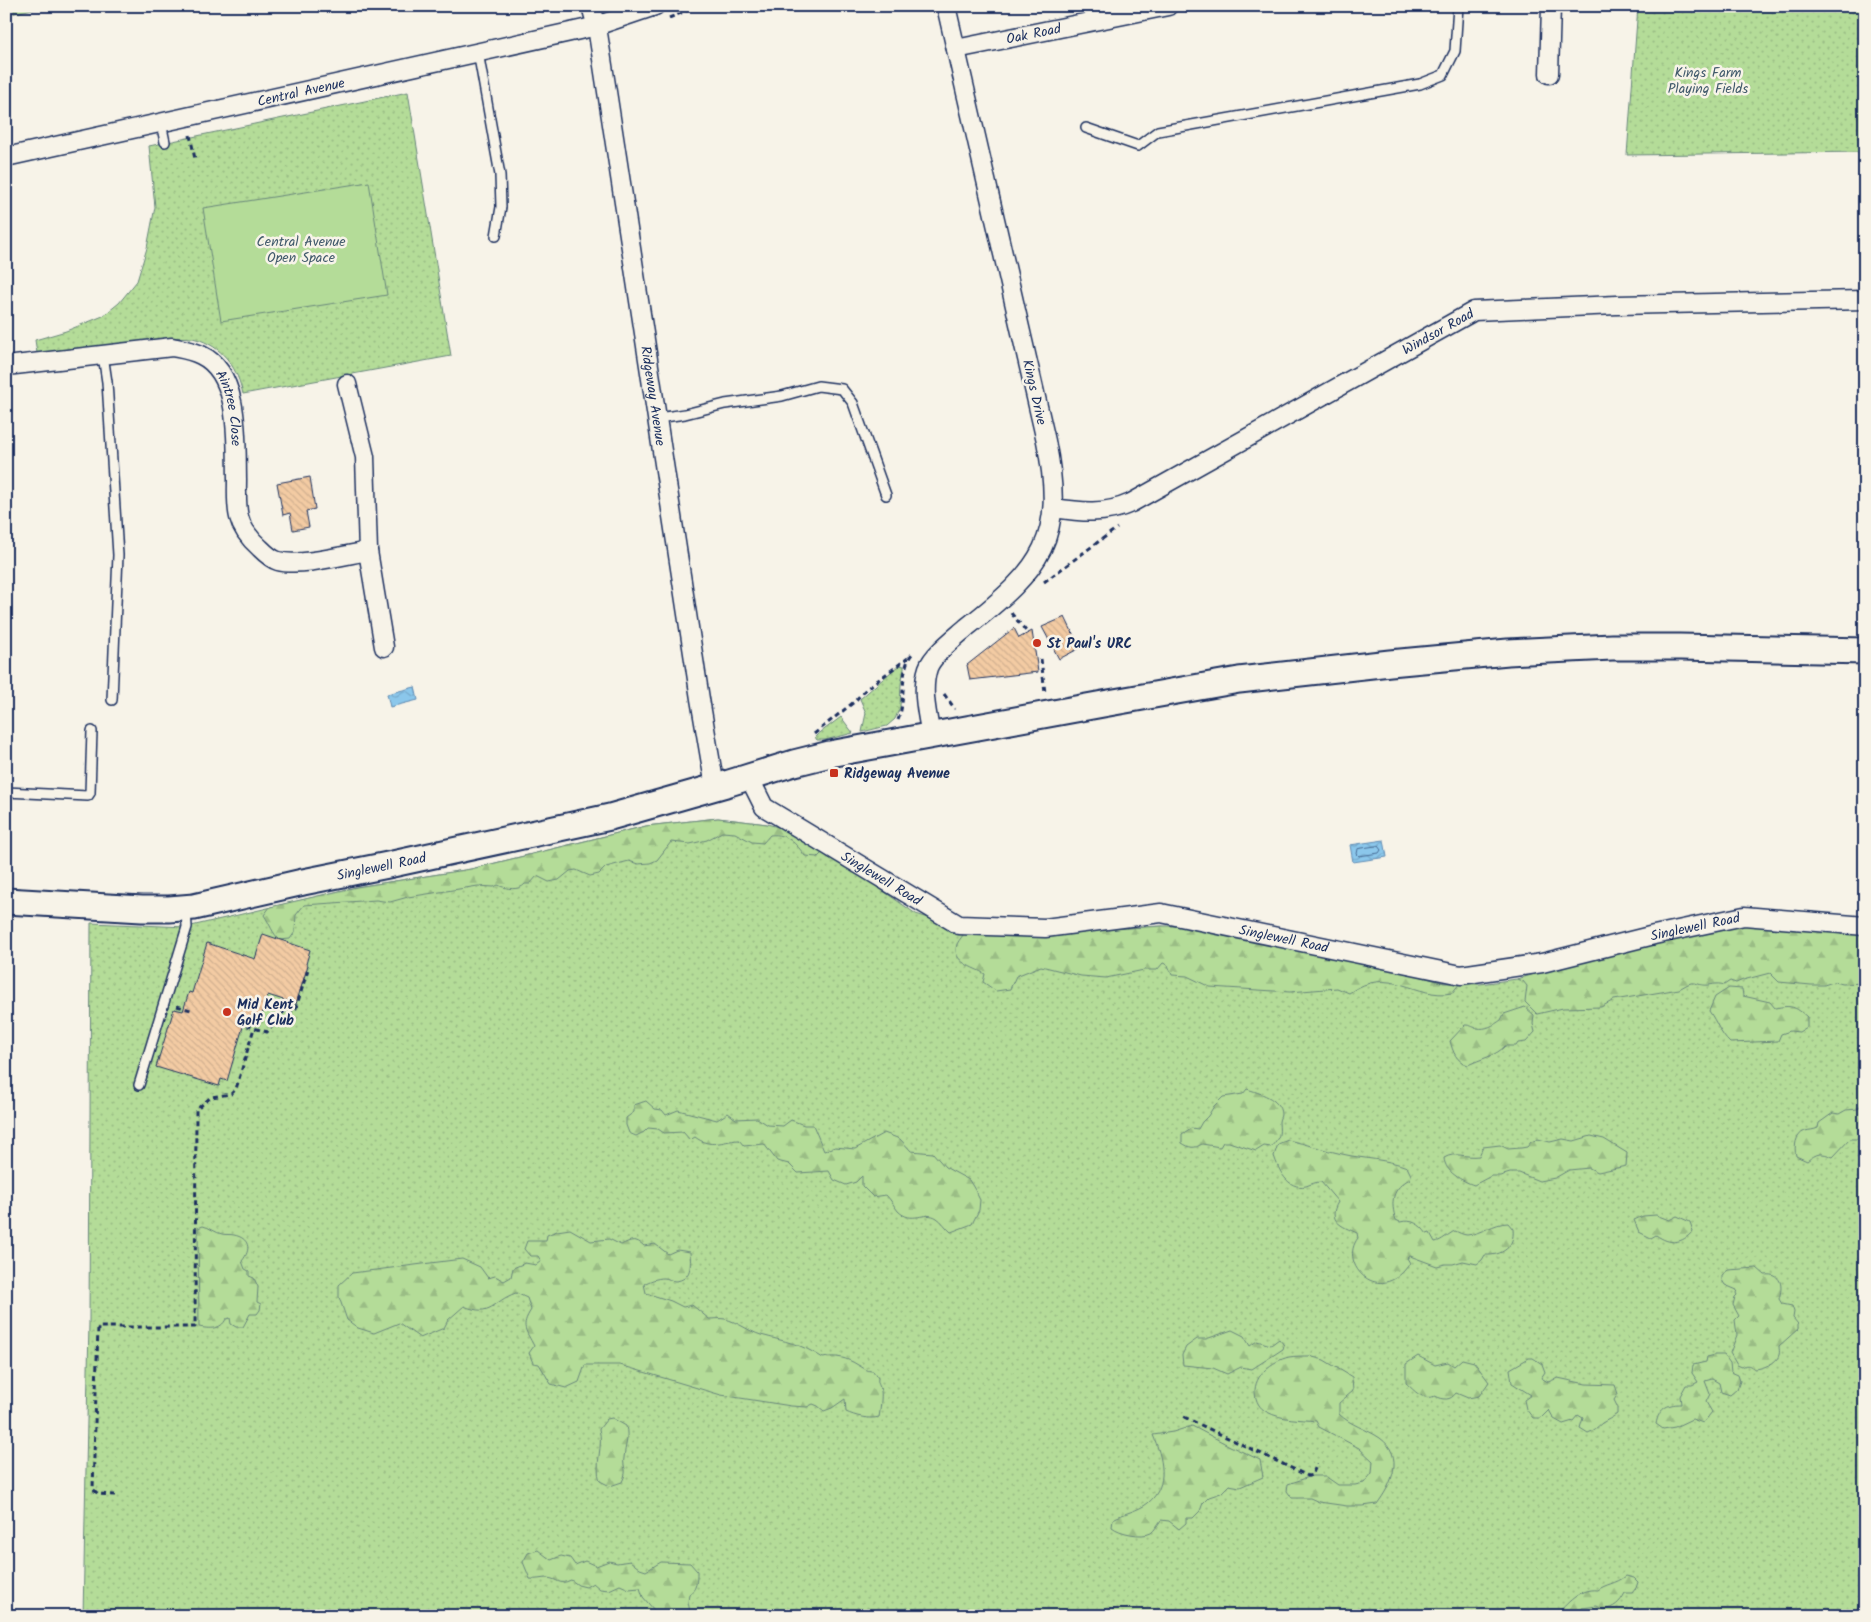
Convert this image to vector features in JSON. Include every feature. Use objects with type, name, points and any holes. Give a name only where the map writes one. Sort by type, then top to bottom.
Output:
[{"type":"street","name":"Ridgeway Avenue","points":[[591,6],[597,26],[715,787]]},
{"type":"street","name":"Kings Drive","points":[[931,735],[925,695],[928,666],[946,646],[997,603],[1032,568],[1047,539],[1053,508],[1054,485],[1049,456],[946,6]]},
{"type":"street","name":"Oak Road","points":[[956,49],[1168,6]]},
{"type":"street","points":[[1549,74],[1551,6]]},
{"type":"street","name":"Central Avenue","points":[[6,157],[660,13]]},
{"type":"street","name":"Windsor Road","points":[[1053,508],[1098,512],[1116,509],[1131,503],[1474,312],[1617,305],[1865,300]]},
{"type":"street","name":"Aintree Close","points":[[6,366],[172,347],[188,350],[203,356],[216,366],[232,400],[236,422],[239,517],[254,543],[266,555],[276,560],[287,562],[301,562],[368,551]]},
{"type":"street","points":[[347,384],[365,457],[368,551],[384,647]]},
{"type":"street","name":"Singlewell Road","points":[[6,900],[142,909],[186,908],[610,817],[820,756],[1239,680],[1459,656],[1535,650],[1680,647],[1865,651]]},
{"type":"street","name":"Singlewell Road","points":[[749,777],[764,807],[959,926],[1045,928],[1161,913],[1461,975],[1542,963],[1654,935],[1744,916],[1865,926]]},
{"type":"lane","points":[[1086,128],[1138,146],[1158,131],[1420,84],[1444,75],[1455,52],[1458,6]]},
{"type":"lane","points":[[478,52],[500,175],[501,207],[496,236]]},
{"type":"lane","points":[[161,123],[165,142]]},
{"type":"lane","points":[[103,355],[107,382],[118,555],[112,700]]},
{"type":"lane","points":[[658,418],[685,414],[725,404],[782,396],[818,386],[842,389],[852,403],[886,495]]},
{"type":"lane","points":[[6,792],[88,796],[90,793],[92,731]]},
{"type":"lane","points":[[139,1085],[187,927],[186,908]]},
{"type":"path","points":[[660,13],[698,6]]},
{"type":"path","points":[[187,117],[195,159]]},
{"type":"path","points":[[1039,586],[1100,539],[1122,526]]},
{"type":"path","points":[[1004,617],[1011,611],[1026,631]]},
{"type":"path","points":[[811,736],[854,702],[866,689],[917,650]]},
{"type":"path","points":[[895,724],[902,707],[908,658]]},
{"type":"path","points":[[1040,660],[1045,696]]},
{"type":"path","points":[[942,688],[947,699],[958,711]]},
{"type":"path","points":[[238,1023],[267,1032],[287,1008],[295,1011],[309,966]]},
{"type":"path","points":[[115,1494],[98,1494],[93,1489],[98,1327],[195,1327],[196,1110],[211,1097],[231,1094],[236,1090],[254,1028]]},
{"type":"path","points":[[1184,1417],[1308,1476],[1312,1475],[1317,1464]]},
{"type":"green space","points":[[6,6],[46,6],[6,15]]},
{"type":"green space","name":"Kings Farm Playing Fields","points":[[1638,6],[1865,6],[1865,152],[1627,155]]},
{"type":"green space","name":"Central Avenue Open Space","points":[[408,92],[451,356],[243,394],[237,376],[229,361],[217,349],[193,338],[172,338],[37,353],[35,340],[66,331],[103,316],[119,303],[137,281],[147,248],[155,207],[149,146]]},
{"type":"green space","points":[[369,182],[387,295],[221,321],[203,208]]},
{"type":"green space","points":[[899,665],[904,666],[904,669],[900,707],[895,719],[887,726],[862,732],[866,713],[860,699]]},
{"type":"green space","points":[[841,717],[853,733],[825,740],[817,740],[815,737],[817,735]]},
{"type":"green space","name":"Mid Kent Golf Club","points":[[718,818],[767,824],[825,850],[916,914],[967,930],[1048,933],[1162,926],[1398,970],[1445,983],[1480,984],[1517,979],[1573,964],[1865,932],[1865,1616],[83,1616],[89,1323],[91,923],[187,927],[357,887],[471,869],[646,826]]},
{"type":"green space","points":[[718,818],[767,824],[797,832],[825,850],[818,857],[805,856],[795,844],[781,836],[770,835],[763,843],[752,842],[735,833],[722,832],[707,840],[690,844],[671,842],[657,860],[650,863],[638,864],[629,861],[606,867],[599,874],[590,876],[576,870],[570,871],[559,880],[549,882],[537,876],[530,884],[525,884],[519,888],[505,888],[498,885],[494,887],[478,886],[408,897],[390,902],[376,900],[304,905],[296,915],[295,932],[290,939],[280,940],[264,915],[270,907],[357,887],[471,869],[646,826]]},
{"type":"green space","points":[[1771,923],[1865,932],[1865,983],[1843,984],[1833,982],[1824,985],[1811,985],[1779,982],[1770,973],[1736,983],[1730,981],[1724,985],[1691,983],[1679,989],[1614,1000],[1601,1007],[1563,1008],[1537,1014],[1525,1002],[1527,986],[1523,981],[1517,979],[1668,937],[1730,926]]},
{"type":"green space","points":[[1162,926],[1203,926],[1398,970],[1444,983],[1460,983],[1452,993],[1439,994],[1390,982],[1364,985],[1349,993],[1337,988],[1290,992],[1210,987],[1187,976],[1172,975],[1168,965],[1163,963],[1157,970],[1144,970],[1106,978],[1081,976],[1041,966],[1016,976],[1010,989],[996,991],[983,982],[985,974],[960,960],[956,950],[957,944],[967,930],[1048,933]]},
{"type":"green space","points":[[1729,988],[1742,989],[1743,996],[1770,1002],[1775,1008],[1789,1007],[1796,1009],[1807,1017],[1807,1027],[1799,1032],[1790,1031],[1781,1034],[1778,1041],[1730,1043],[1709,1011],[1715,997]]},
{"type":"green space","points":[[1525,1007],[1534,1015],[1533,1024],[1535,1032],[1526,1042],[1518,1043],[1516,1046],[1505,1046],[1493,1055],[1468,1065],[1456,1056],[1450,1041],[1465,1025],[1475,1028],[1487,1028],[1501,1020],[1504,1014]]},
{"type":"green space","points":[[1247,1089],[1268,1097],[1280,1108],[1279,1136],[1271,1147],[1264,1146],[1256,1151],[1229,1142],[1223,1142],[1220,1147],[1202,1144],[1192,1147],[1182,1143],[1182,1134],[1191,1128],[1198,1129],[1214,1106],[1223,1097],[1243,1094]]},
{"type":"green space","points":[[1865,1098],[1865,1139],[1850,1139],[1833,1157],[1819,1154],[1807,1161],[1796,1156],[1796,1142],[1799,1135],[1805,1131],[1818,1128],[1819,1123],[1833,1113],[1839,1114],[1846,1110],[1858,1109]]},
{"type":"green space","points":[[646,1101],[655,1109],[662,1110],[666,1115],[678,1110],[717,1120],[728,1113],[736,1119],[757,1118],[768,1125],[783,1126],[791,1120],[804,1125],[813,1125],[824,1151],[835,1147],[855,1149],[884,1133],[900,1139],[911,1151],[933,1153],[945,1167],[969,1180],[980,1200],[979,1210],[972,1224],[951,1232],[939,1219],[932,1216],[908,1217],[903,1215],[886,1195],[873,1197],[862,1186],[862,1176],[856,1182],[846,1185],[834,1180],[829,1171],[798,1173],[789,1164],[777,1161],[764,1144],[744,1146],[739,1140],[706,1143],[695,1137],[690,1140],[683,1132],[664,1133],[658,1129],[648,1128],[636,1136],[629,1133],[626,1118],[634,1112],[634,1105]]},
{"type":"green space","points":[[1591,1136],[1604,1139],[1627,1153],[1626,1166],[1598,1172],[1589,1168],[1569,1170],[1555,1178],[1539,1181],[1519,1173],[1510,1173],[1491,1176],[1474,1185],[1451,1172],[1447,1168],[1444,1158],[1453,1155],[1479,1156],[1483,1147],[1500,1145],[1508,1149],[1521,1148],[1527,1147],[1531,1142],[1538,1139],[1550,1142],[1563,1139],[1574,1141]]},
{"type":"green space","points":[[1288,1140],[1342,1154],[1391,1162],[1407,1167],[1411,1175],[1410,1179],[1399,1187],[1394,1196],[1393,1207],[1396,1220],[1415,1223],[1422,1227],[1427,1234],[1430,1233],[1435,1242],[1455,1231],[1467,1235],[1503,1223],[1508,1223],[1513,1229],[1512,1241],[1502,1252],[1485,1255],[1477,1264],[1463,1261],[1437,1266],[1410,1256],[1407,1258],[1410,1263],[1399,1276],[1387,1282],[1375,1282],[1365,1278],[1353,1260],[1353,1249],[1358,1238],[1357,1233],[1341,1225],[1335,1218],[1335,1208],[1338,1202],[1321,1182],[1306,1186],[1294,1185],[1281,1173],[1274,1156],[1278,1144]]},
{"type":"green space","points":[[1656,1215],[1669,1220],[1677,1216],[1690,1222],[1693,1231],[1685,1239],[1676,1242],[1671,1242],[1656,1235],[1651,1238],[1639,1232],[1634,1220],[1643,1216]]},
{"type":"green space","points":[[203,1226],[223,1234],[239,1236],[246,1241],[248,1248],[242,1261],[245,1269],[249,1271],[249,1276],[254,1278],[258,1287],[257,1302],[261,1304],[257,1314],[250,1314],[243,1327],[236,1327],[231,1324],[230,1318],[226,1319],[218,1327],[199,1327],[198,1228]]},
{"type":"green space","points":[[570,1229],[591,1241],[609,1239],[621,1245],[636,1241],[644,1246],[655,1244],[668,1254],[677,1250],[690,1252],[690,1266],[685,1278],[675,1281],[664,1278],[651,1281],[644,1284],[646,1293],[683,1307],[692,1305],[709,1319],[730,1320],[761,1335],[800,1346],[823,1358],[841,1358],[873,1371],[878,1378],[881,1391],[879,1417],[862,1417],[846,1412],[845,1399],[824,1411],[813,1404],[807,1407],[791,1406],[721,1395],[620,1365],[585,1365],[579,1382],[566,1388],[551,1384],[539,1364],[533,1363],[529,1353],[534,1346],[525,1325],[531,1310],[527,1298],[516,1293],[486,1309],[473,1309],[464,1306],[448,1320],[444,1328],[420,1338],[399,1323],[374,1333],[358,1328],[347,1320],[339,1297],[339,1285],[352,1273],[462,1259],[480,1267],[488,1278],[495,1276],[504,1281],[511,1277],[513,1268],[525,1263],[536,1265],[541,1261],[538,1256],[530,1256],[524,1249],[527,1241],[546,1241],[547,1235]]},
{"type":"green space","points":[[1757,1268],[1765,1275],[1778,1278],[1781,1285],[1779,1299],[1782,1304],[1792,1306],[1793,1318],[1798,1324],[1798,1329],[1779,1346],[1778,1358],[1775,1361],[1765,1367],[1754,1369],[1748,1365],[1742,1367],[1737,1365],[1730,1353],[1737,1335],[1735,1320],[1739,1316],[1733,1305],[1737,1290],[1725,1285],[1722,1275],[1728,1270]]},
{"type":"green space","points":[[1232,1330],[1244,1336],[1250,1346],[1257,1341],[1271,1345],[1279,1339],[1284,1345],[1283,1349],[1252,1369],[1241,1367],[1227,1374],[1213,1368],[1183,1365],[1182,1355],[1186,1347],[1197,1339],[1206,1339]]},
{"type":"green space","points":[[1724,1355],[1730,1363],[1731,1372],[1738,1375],[1740,1381],[1737,1389],[1730,1395],[1721,1392],[1719,1383],[1712,1379],[1705,1381],[1710,1394],[1706,1402],[1712,1412],[1703,1423],[1692,1419],[1675,1427],[1663,1429],[1656,1424],[1664,1408],[1681,1404],[1680,1396],[1686,1385],[1698,1382],[1692,1373],[1693,1365],[1706,1362],[1707,1357]]},
{"type":"green space","points":[[1309,1356],[1324,1360],[1352,1377],[1353,1391],[1339,1403],[1339,1414],[1380,1438],[1388,1445],[1392,1453],[1394,1470],[1387,1488],[1377,1504],[1347,1506],[1319,1502],[1310,1498],[1292,1498],[1287,1491],[1288,1484],[1312,1476],[1325,1476],[1338,1485],[1355,1485],[1364,1483],[1372,1473],[1373,1461],[1359,1448],[1319,1427],[1316,1421],[1273,1415],[1258,1404],[1255,1396],[1255,1386],[1265,1370],[1283,1359]]},
{"type":"green space","points":[[1418,1356],[1435,1365],[1448,1362],[1454,1366],[1462,1359],[1474,1362],[1489,1382],[1479,1396],[1468,1398],[1456,1393],[1447,1399],[1435,1396],[1422,1396],[1406,1383],[1406,1364]]},
{"type":"green space","points":[[1529,1358],[1533,1358],[1542,1364],[1545,1372],[1541,1378],[1548,1382],[1558,1378],[1586,1384],[1615,1385],[1618,1394],[1614,1400],[1617,1406],[1617,1414],[1588,1433],[1580,1428],[1583,1418],[1578,1415],[1573,1421],[1563,1424],[1554,1419],[1549,1410],[1541,1418],[1533,1418],[1526,1409],[1524,1400],[1531,1395],[1512,1383],[1510,1369]]},
{"type":"green space","points":[[612,1418],[626,1426],[627,1434],[624,1477],[622,1482],[610,1486],[600,1481],[598,1462],[599,1429],[607,1419]]},
{"type":"green space","points":[[1192,1426],[1260,1460],[1263,1477],[1240,1487],[1229,1485],[1221,1493],[1209,1497],[1203,1503],[1200,1511],[1193,1518],[1186,1518],[1186,1523],[1179,1529],[1169,1521],[1161,1520],[1151,1533],[1142,1535],[1131,1534],[1112,1527],[1113,1519],[1144,1506],[1155,1496],[1159,1488],[1162,1479],[1161,1461],[1153,1435],[1173,1432]]},
{"type":"green space","points":[[538,1550],[551,1560],[561,1556],[570,1558],[575,1565],[585,1561],[596,1566],[609,1561],[617,1563],[630,1561],[646,1571],[661,1562],[690,1563],[697,1571],[697,1581],[692,1592],[689,1594],[689,1616],[659,1616],[643,1597],[640,1588],[629,1589],[620,1585],[609,1590],[600,1589],[593,1583],[586,1587],[578,1585],[571,1580],[561,1582],[547,1578],[530,1579],[523,1562],[528,1553]]},
{"type":"green space","points":[[1626,1576],[1634,1578],[1638,1582],[1636,1588],[1632,1593],[1625,1593],[1619,1602],[1610,1608],[1603,1610],[1597,1606],[1582,1608],[1581,1616],[1555,1616],[1579,1594],[1598,1590]]},
{"type":"water","points":[[415,687],[418,700],[390,707],[387,694]]},
{"type":"water","points":[[1384,840],[1387,857],[1353,862],[1350,845]]},
{"type":"building","points":[[310,477],[315,509],[306,511],[309,527],[293,530],[290,513],[283,515],[277,483]]},
{"type":"building","points":[[1065,617],[1080,648],[1059,659],[1042,627]]},
{"type":"building","name":"St Paul's URC","points":[[1014,628],[1019,638],[1032,631],[1038,672],[970,680],[967,665]]},
{"type":"building","name":"Mid Kent Golf Club","points":[[263,934],[310,950],[306,964],[308,965],[296,1004],[268,995],[259,1025],[245,1020],[227,1081],[221,1079],[219,1086],[156,1067],[174,1009],[183,1011],[189,992],[192,993],[207,943],[255,959]]},
{"type":"place","name":"St Paul's URC","points":[[1037,643]]},
{"type":"place","name":"Ridgeway Avenue","points":[[834,773]]},
{"type":"place","name":"Mid Kent Golf Club","points":[[227,1012]]}]
